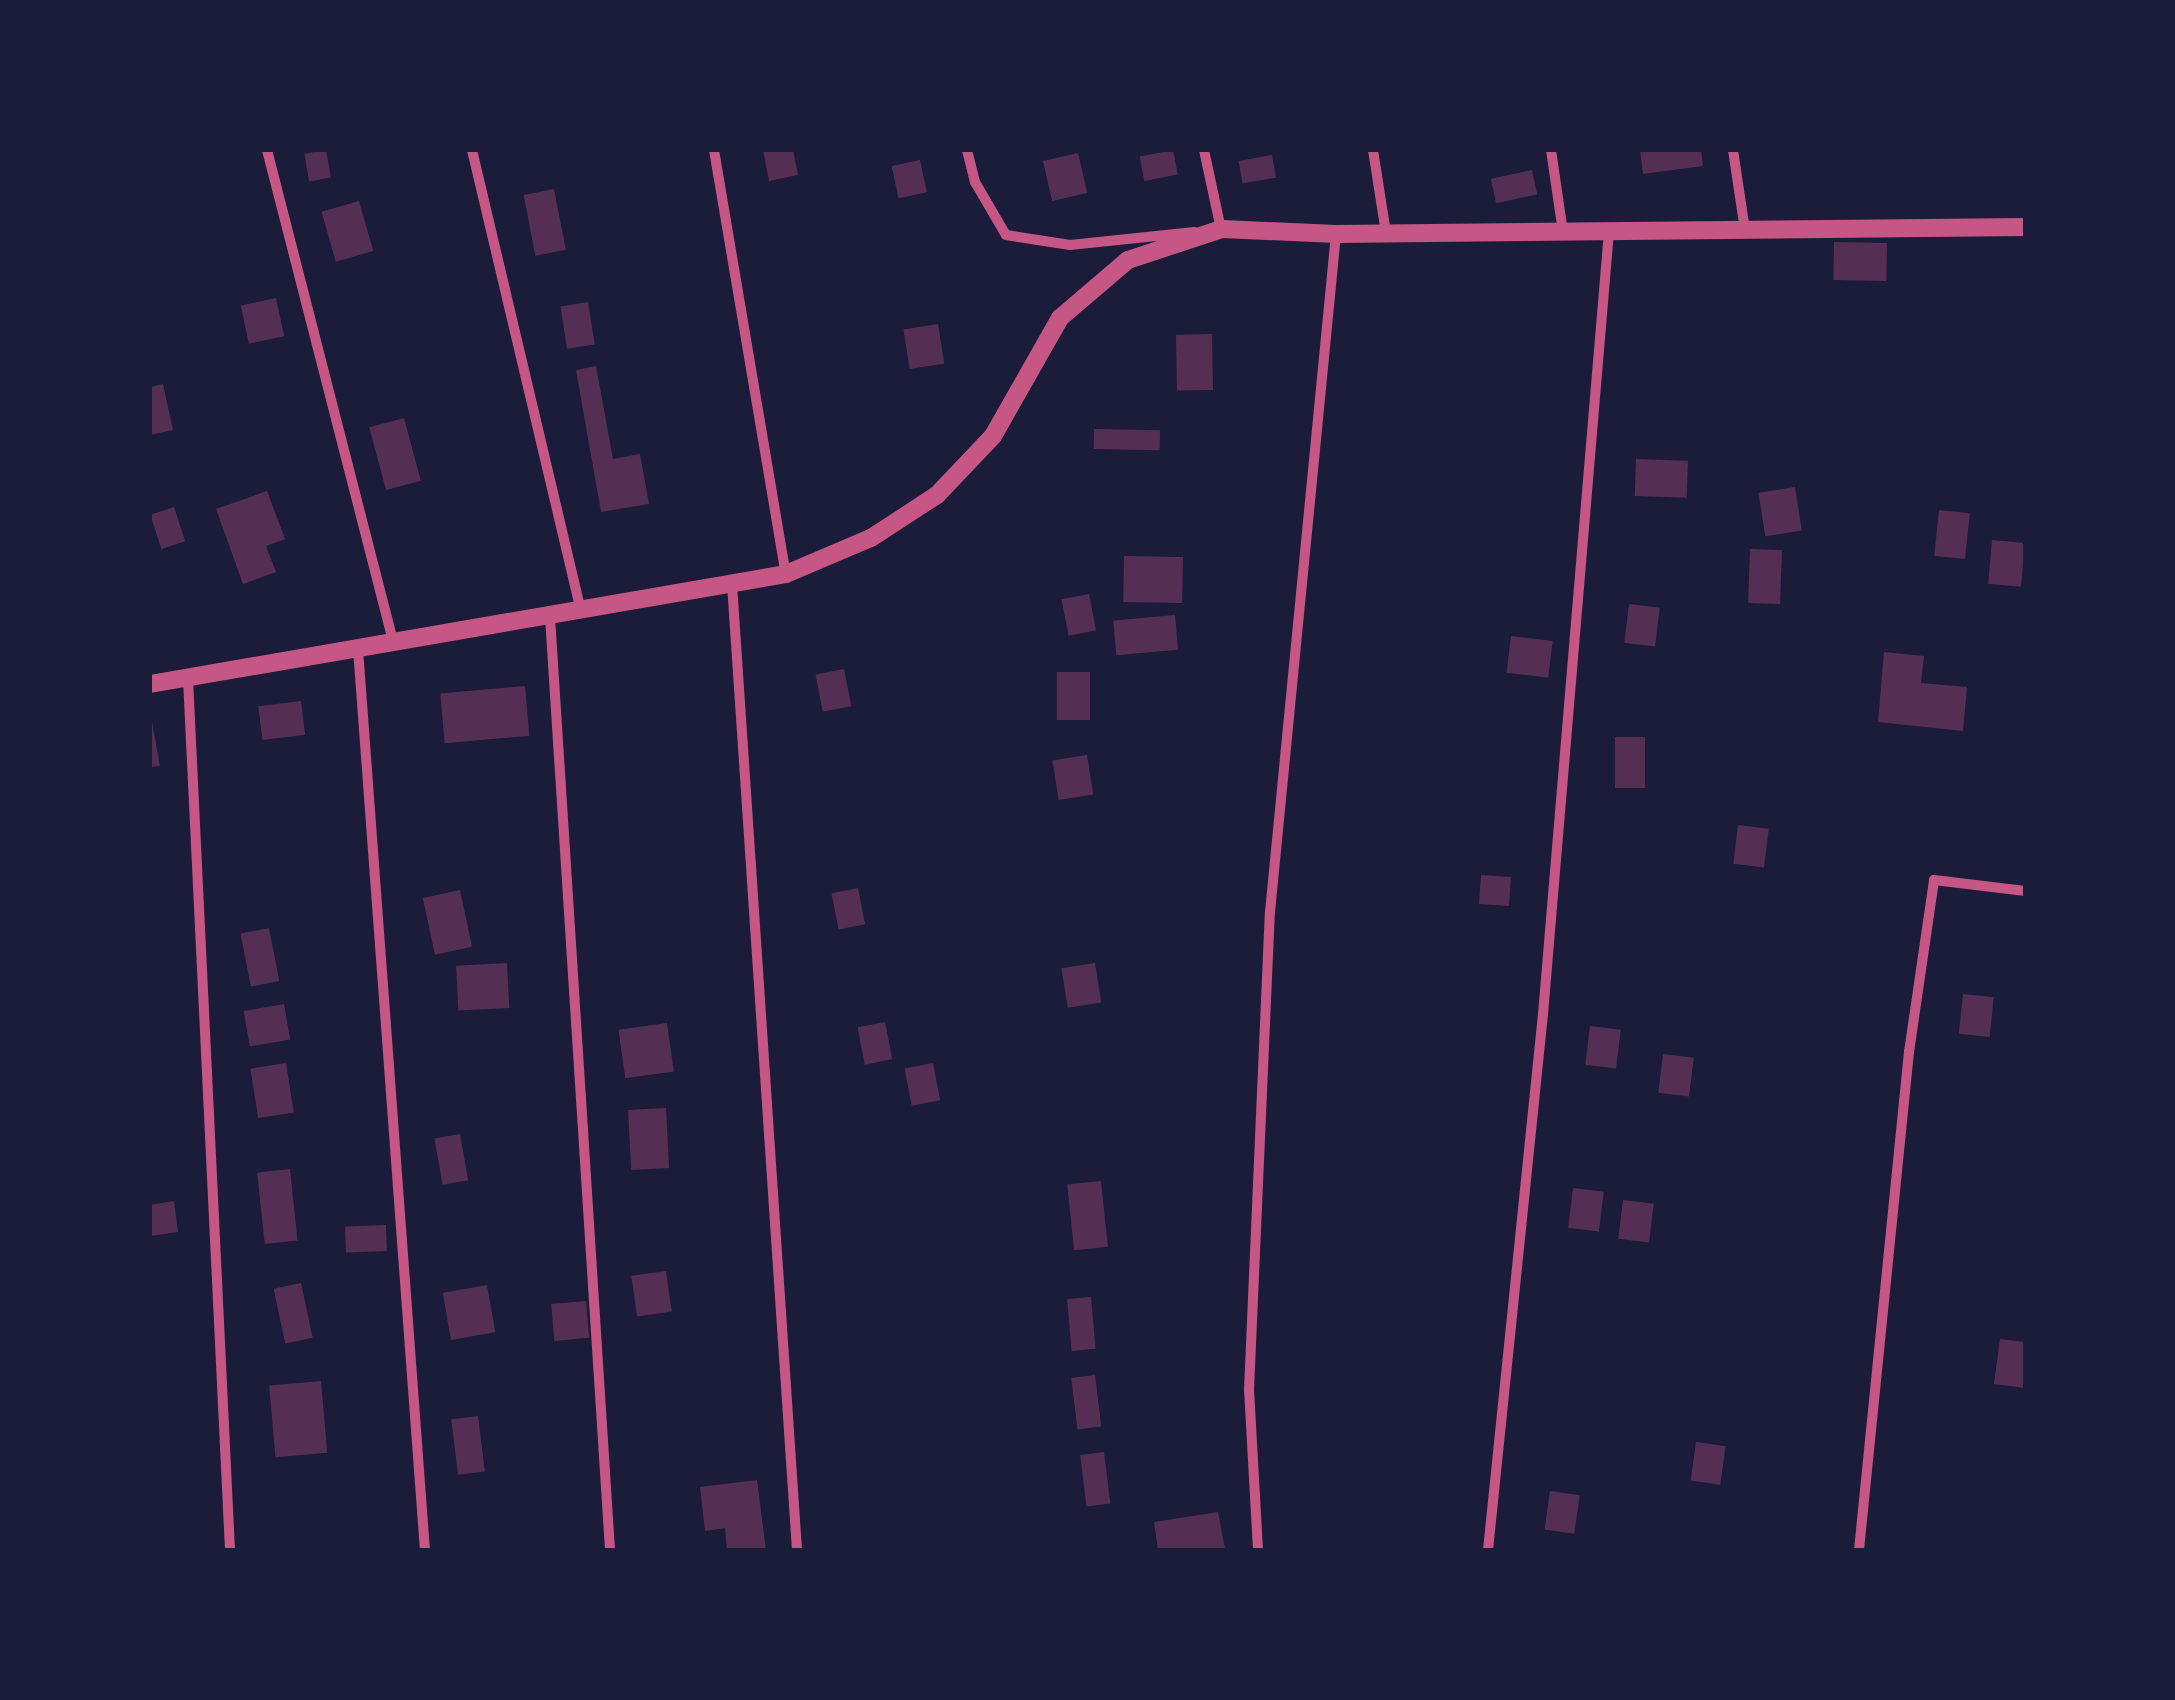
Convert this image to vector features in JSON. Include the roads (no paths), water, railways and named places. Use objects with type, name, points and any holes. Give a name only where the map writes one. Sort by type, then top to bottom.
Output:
[{"type":"street","points":[[268,150],[393,641]]},
{"type":"street","points":[[472,150],[581,612]]},
{"type":"street","points":[[714,150],[786,574]]},
{"type":"street","points":[[967,150],[975,182],[1006,235],[1070,245],[1222,229],[1336,234],[2025,227]]},
{"type":"street","points":[[1204,150],[1222,229]]},
{"type":"street","points":[[1373,150],[1386,233]]},
{"type":"street","points":[[1551,150],[1562,232]]},
{"type":"street","points":[[1733,150],[1745,230]]},
{"type":"street","points":[[150,684],[786,574],[871,538],[936,495],[993,436],[1060,318],[1128,260],[1222,229]]},
{"type":"street","points":[[1488,1550],[1543,1014],[1609,232]]},
{"type":"street","points":[[1258,1550],[1249,1390],[1270,912],[1336,234]]},
{"type":"street","points":[[732,584],[797,1550]]},
{"type":"street","points":[[550,617],[610,1550]]},
{"type":"street","points":[[358,649],[426,1550]]},
{"type":"street","points":[[188,678],[230,1550]]},
{"type":"street","points":[[1860,1550],[1909,1052],[1934,880],[2025,892]]}]
